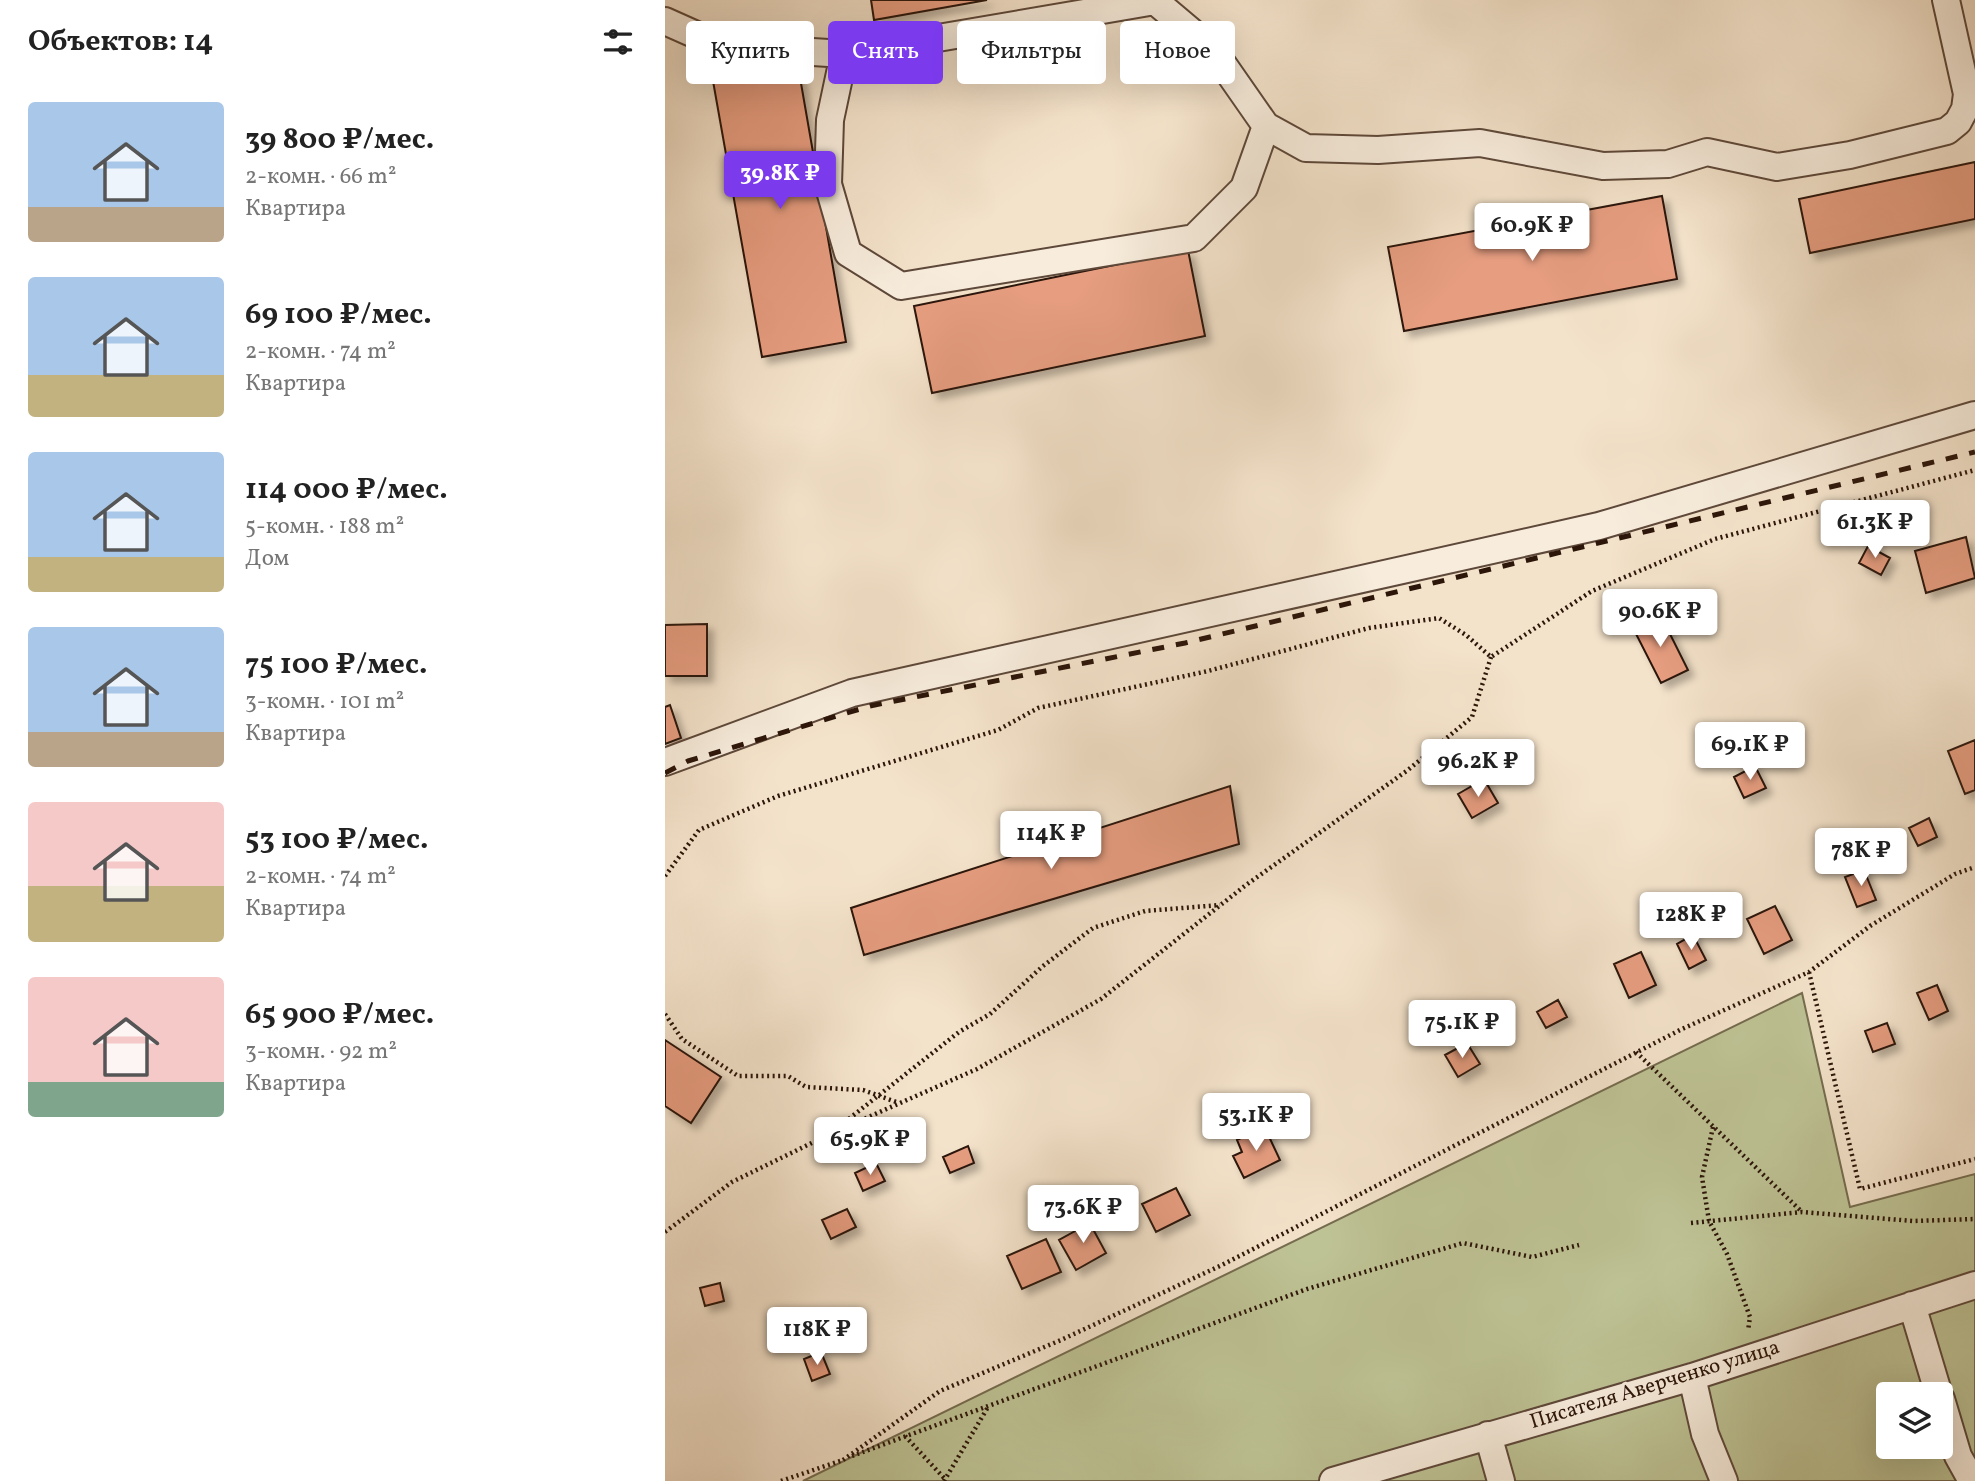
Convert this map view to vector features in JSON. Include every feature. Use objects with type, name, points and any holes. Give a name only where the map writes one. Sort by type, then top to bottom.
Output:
[{"type":"street","points":[[943,37],[1155,0],[1213,50],[1266,127],[1306,148],[1378,150],[1480,143],[1603,166],[1668,164],[1707,152],[1777,167],[1850,155],[1933,136],[1947,131],[1958,122],[1965,109],[1967,94],[1946,0]]},
{"type":"street","points":[[665,21],[721,46],[828,53]]},
{"type":"street","points":[[838,84],[830,120],[828,184],[848,253],[901,286],[1194,238],[1244,188],[1266,127]]},
{"type":"street","points":[[665,762],[852,693],[1598,526],[1975,415]]},
{"type":"street","name":"Писателя Аверченко улица","points":[[1333,1481],[1692,1377],[1975,1285]]},
{"type":"street","points":[[1912,1305],[1935,1382]]},
{"type":"street","points":[[1692,1377],[1705,1434],[1724,1481]]},
{"type":"street","points":[[1488,1435],[1501,1481]]},
{"type":"street","points":[[1953,1440],[1958,1456],[1972,1481]]},
{"type":"path","points":[[665,1232],[732,1182],[830,1134],[977,1069],[1101,999],[1220,905],[1408,770],[1472,717],[1491,657],[1592,591],[1715,539],[1975,470]]},
{"type":"path","points":[[665,876],[699,830],[778,796],[998,730],[1038,708],[1208,671],[1369,628],[1439,618],[1491,657]]},
{"type":"path","points":[[843,1460],[940,1391],[1061,1340],[1222,1265],[1636,1052],[1809,972],[1870,926],[1955,874],[1975,867]]},
{"type":"path","points":[[830,1134],[958,1032],[991,1014],[1043,966],[1093,928],[1145,911],[1220,905]]},
{"type":"path","points":[[1809,972],[1860,1189],[1975,1159]]},
{"type":"path","points":[[665,1014],[682,1039],[738,1076],[788,1076],[806,1087],[863,1090],[899,1103]]},
{"type":"path","points":[[1636,1052],[1802,1212]]},
{"type":"path","points":[[1713,1127],[1702,1177],[1709,1221],[1727,1254],[1750,1317],[1744,1360]]},
{"type":"path","points":[[1691,1223],[1802,1212],[1913,1221],[1975,1219]]},
{"type":"path","points":[[781,1481],[1307,1289],[1463,1243],[1532,1258],[1579,1245]]},
{"type":"path","points":[[905,1436],[945,1480],[989,1406]]},
{"type":"green space","points":[[1802,993],[1850,1207],[1975,1174],[1975,1481],[803,1481]]},
{"type":"building","points":[[871,0],[987,0],[874,20]]},
{"type":"building","points":[[714,84],[801,84],[846,342],[762,357]]},
{"type":"building","points":[[1975,162],[1975,219],[1810,253],[1799,199]]},
{"type":"building","points":[[1662,196],[1677,279],[1404,331],[1388,247]]},
{"type":"building","points":[[1188,250],[1205,336],[932,393],[914,306]]},
{"type":"building","points":[[1966,537],[1975,578],[1926,593],[1915,551]]},
{"type":"building","points":[[1868,546],[1890,558],[1881,575],[1859,563]]},
{"type":"building","points":[[1660,614],[1688,670],[1661,683],[1633,628]]},
{"type":"building","points":[[707,624],[707,676],[665,676],[665,625]]},
{"type":"building","points":[[670,705],[681,738],[665,744],[665,707]]},
{"type":"building","points":[[1975,740],[1975,790],[1965,794],[1948,751]]},
{"type":"building","points":[[1755,766],[1766,788],[1744,798],[1734,777]]},
{"type":"building","points":[[1484,779],[1498,803],[1472,818],[1458,794]]},
{"type":"building","points":[[1230,786],[1239,844],[864,955],[851,908]]},
{"type":"building","points":[[1929,818],[1937,837],[1918,846],[1909,828]]},
{"type":"building","points":[[1886,831],[1899,855],[1882,865],[1868,841]]},
{"type":"building","points":[[1864,870],[1876,900],[1857,907],[1845,877]]},
{"type":"building","points":[[1775,906],[1792,940],[1764,954],[1747,919]]},
{"type":"building","points":[[1693,935],[1706,960],[1689,969],[1677,944]]},
{"type":"building","points":[[1641,952],[1656,985],[1629,998],[1614,964]]},
{"type":"building","points":[[1937,985],[1948,1011],[1929,1020],[1917,993]]},
{"type":"building","points":[[1558,1000],[1567,1017],[1546,1028],[1537,1012]]},
{"type":"building","points":[[1887,1023],[1895,1044],[1873,1052],[1865,1031]]},
{"type":"building","points":[[665,1040],[721,1077],[691,1123],[665,1106]]},
{"type":"building","points":[[1467,1043],[1480,1064],[1458,1077],[1445,1055]]},
{"type":"building","points":[[1264,1126],[1280,1160],[1244,1178],[1233,1156],[1242,1152],[1237,1140]]},
{"type":"building","points":[[968,1146],[974,1163],[950,1173],[943,1157]]},
{"type":"building","points":[[876,1163],[885,1181],[863,1191],[855,1173]]},
{"type":"building","points":[[1176,1188],[1190,1215],[1156,1232],[1142,1204]]},
{"type":"building","points":[[847,1209],[856,1227],[831,1239],[822,1220]]},
{"type":"building","points":[[1087,1218],[1106,1253],[1076,1270],[1059,1240],[1077,1230],[1074,1225]]},
{"type":"building","points":[[1046,1239],[1061,1272],[1022,1289],[1007,1256]]},
{"type":"building","points":[[720,1283],[724,1301],[705,1306],[700,1288]]},
{"type":"building","points":[[821,1352],[830,1374],[812,1381],[804,1359]]},
{"type":"railway","points":[[665,773],[688,761],[870,706],[1185,643],[1975,452]]}]
